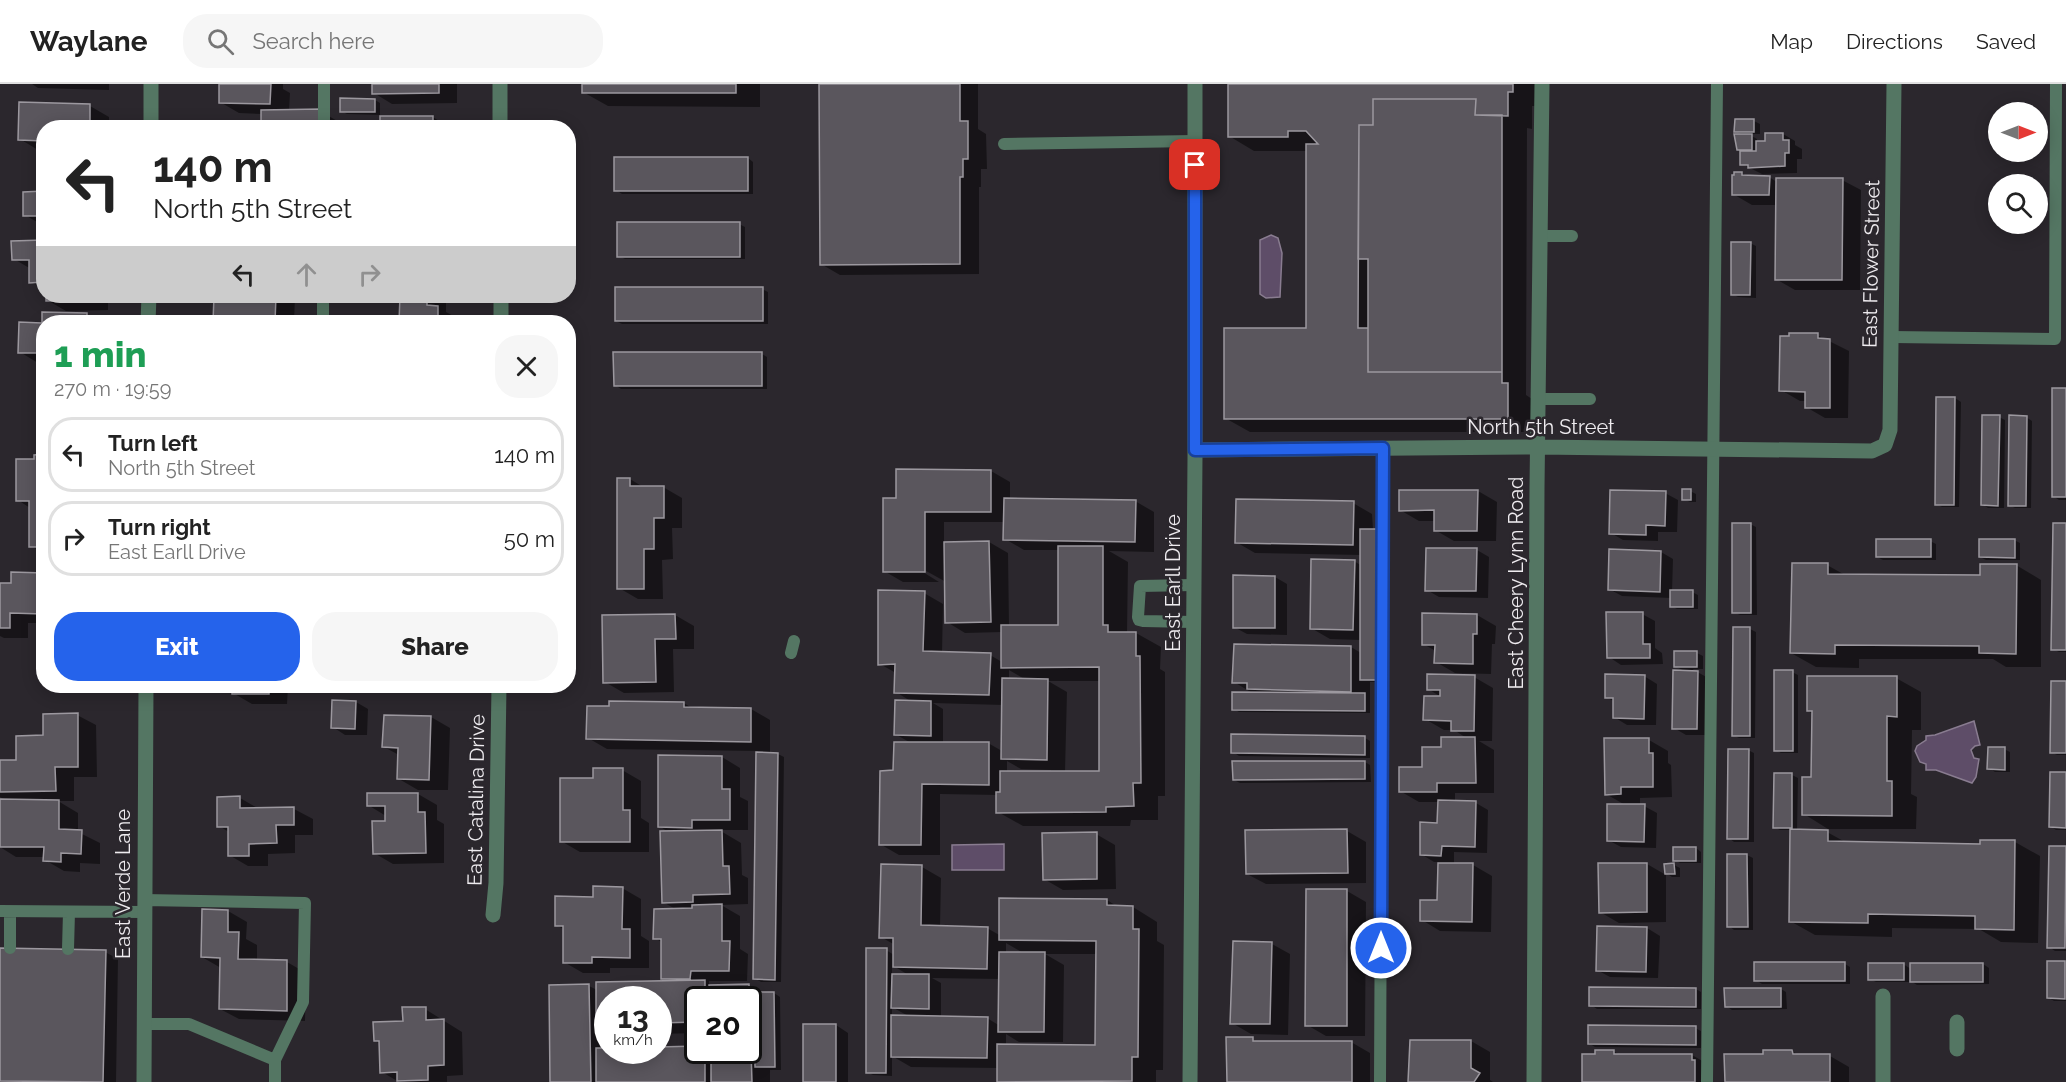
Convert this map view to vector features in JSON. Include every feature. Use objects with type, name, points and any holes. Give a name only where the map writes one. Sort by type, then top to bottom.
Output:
[{"type":"street","points":[[151,84],[151,120]]},
{"type":"street","points":[[500,84],[500,120]]},
{"type":"street","name":"East Earll Drive","points":[[1190,1082],[1195,450],[1195,84]]},
{"type":"street","name":"East Cheery Lynn Road","points":[[1534,1082],[1542,84]]},
{"type":"street","name":"East Flower Street","points":[[1886,445],[1890,430],[1894,84]]},
{"type":"street","name":"North 5th Street","points":[[1195,450],[1538,447],[1872,451],[1886,445]]},
{"type":"street","name":"East Verde Lane","points":[[144,1082],[146,693]]},
{"type":"street","name":"East Catalina Drive","points":[[493,915],[496,883],[498,693]]},
{"type":"street","points":[[1883,996],[1883,1082]]},
{"type":"street","points":[[1957,1022],[1957,1049]]},
{"type":"lane","points":[[324,84],[324,120]]},
{"type":"lane","points":[[1707,1082],[1716,84]]},
{"type":"lane","points":[[1892,338],[2055,339],[2056,84]]},
{"type":"lane","points":[[1004,144],[1195,141]]},
{"type":"lane","points":[[1540,236],[1572,236]]},
{"type":"lane","points":[[1538,399],[1590,399]]},
{"type":"lane","points":[[1380,1082],[1383,448]]},
{"type":"lane","points":[[1193,585],[1140,586],[1138,617],[1143,621],[1193,622]]},
{"type":"lane","points":[[10,948],[5,911],[69,912],[144,906],[305,903],[303,1002],[275,1060],[274,1082]]},
{"type":"lane","points":[[68,950],[69,912]]},
{"type":"lane","points":[[144,1024],[189,1024],[275,1060]]},
{"type":"shaded area","points":[[1271,235],[1278,238],[1282,253],[1280,297],[1266,298],[1260,294],[1260,240]]},
{"type":"shaded area","points":[[1974,721],[1980,745],[1971,750],[1974,758],[1979,759],[1976,777],[1972,783],[1936,770],[1926,770],[1926,764],[1920,762],[1915,751],[1917,746],[1926,740],[1926,736]]},
{"type":"shaded area","points":[[1004,844],[1004,870],[952,870],[952,845]]},
{"type":"building","points":[[219,84],[271,84],[270,104],[219,103]]},
{"type":"building","points":[[372,84],[439,84],[439,93],[372,94]]},
{"type":"building","points":[[582,84],[736,84],[736,93],[582,93]]},
{"type":"building","points":[[819,84],[960,84],[960,121],[968,121],[968,159],[963,159],[963,177],[960,177],[960,264],[820,265]]},
{"type":"building","points":[[1228,84],[1513,84],[1513,92],[1508,92],[1508,116],[1475,115],[1476,99],[1373,99],[1373,125],[1359,125],[1358,328],[1368,328],[1368,372],[1502,372],[1502,383],[1508,383],[1508,419],[1224,419],[1224,328],[1306,328],[1306,144],[1318,144],[1306,131],[1288,131],[1288,137],[1228,137]]},
{"type":"building","points":[[340,98],[375,99],[375,112],[340,112]]},
{"type":"building","points":[[1373,99],[1476,99],[1475,115],[1502,115],[1502,372],[1368,372],[1368,259],[1358,259],[1359,125],[1373,125]]},
{"type":"building","points":[[19,102],[90,104],[90,120],[36,120],[36,141],[18,140]]},
{"type":"building","points":[[321,109],[320,120],[261,120],[261,110]]},
{"type":"building","points":[[380,116],[433,116],[433,120],[380,120]]},
{"type":"building","points":[[1735,119],[1754,119],[1754,132],[1734,132]]},
{"type":"building","points":[[1765,133],[1783,133],[1783,140],[1789,140],[1789,153],[1785,153],[1785,166],[1748,168],[1748,165],[1740,165],[1740,151],[1756,151],[1756,141],[1765,141]]},
{"type":"building","points":[[1734,134],[1752,134],[1752,150],[1737,150]]},
{"type":"building","points":[[614,157],[748,157],[748,191],[614,191]]},
{"type":"building","points":[[1734,172],[1742,172],[1742,175],[1770,176],[1769,195],[1732,195]]},
{"type":"building","points":[[1776,178],[1843,178],[1842,280],[1775,280]]},
{"type":"building","points":[[36,191],[36,216],[23,216],[23,192]]},
{"type":"building","points":[[617,222],[740,222],[740,257],[617,257]]},
{"type":"building","points":[[36,240],[36,283],[29,283],[29,260],[12,260],[11,241]]},
{"type":"building","points":[[1731,242],[1751,242],[1750,295],[1731,295]]},
{"type":"building","points":[[615,287],[763,287],[763,321],[615,321]]},
{"type":"building","points":[[214,303],[276,303],[275,315],[213,315]]},
{"type":"building","points":[[400,303],[427,303],[427,305],[438,306],[438,315],[399,315]]},
{"type":"building","points":[[42,312],[87,313],[87,315],[42,315]]},
{"type":"building","points":[[19,322],[36,323],[36,353],[18,353]]},
{"type":"building","points":[[1789,333],[1818,333],[1818,338],[1830,339],[1830,408],[1805,408],[1805,392],[1779,391],[1780,336],[1789,336]]},
{"type":"building","points":[[613,352],[762,352],[762,386],[614,386]]},
{"type":"building","points":[[2052,388],[2066,388],[2066,497],[2052,497]]},
{"type":"building","points":[[1936,397],[1955,397],[1954,505],[1935,505]]},
{"type":"building","points":[[1982,415],[2000,415],[1998,506],[1981,505]]},
{"type":"building","points":[[2009,415],[2027,416],[2026,506],[2008,506]]},
{"type":"building","points":[[36,455],[36,547],[29,547],[29,501],[16,501],[16,459],[34,459]]},
{"type":"building","points":[[896,469],[991,470],[991,512],[925,512],[925,572],[883,572],[883,498],[896,498]]},
{"type":"building","points":[[617,478],[630,478],[630,486],[664,486],[664,518],[654,518],[654,549],[644,549],[644,589],[617,589]]},
{"type":"building","points":[[1682,489],[1691,489],[1691,500],[1682,500]]},
{"type":"building","points":[[1399,490],[1478,490],[1477,531],[1434,531],[1434,510],[1399,511]]},
{"type":"building","points":[[1610,490],[1666,491],[1665,526],[1646,525],[1646,535],[1609,534]]},
{"type":"building","points":[[1004,498],[1136,500],[1135,542],[1003,540]]},
{"type":"building","points":[[1236,499],[1354,501],[1353,545],[1235,543]]},
{"type":"building","points":[[1732,523],[1751,523],[1751,613],[1732,613]]},
{"type":"building","points":[[2053,523],[2066,523],[2066,650],[2051,650]]},
{"type":"building","points":[[1360,529],[1378,529],[1377,680],[1360,680]]},
{"type":"building","points":[[1876,539],[1931,539],[1931,557],[1876,557]]},
{"type":"building","points":[[1979,539],[2015,539],[2015,558],[1979,557]]},
{"type":"building","points":[[989,541],[991,622],[945,623],[944,542]]},
{"type":"building","points":[[1058,546],[1103,546],[1103,625],[1108,625],[1108,632],[1136,632],[1136,656],[1140,656],[1141,783],[1133,783],[1134,806],[1106,807],[1106,812],[996,813],[996,792],[1000,792],[1000,771],[1099,771],[1099,667],[1001,668],[1001,625],[1058,625]]},
{"type":"building","points":[[1426,548],[1477,548],[1476,591],[1425,591]]},
{"type":"building","points":[[1609,549],[1661,551],[1660,592],[1608,590]]},
{"type":"building","points":[[1311,559],[1355,560],[1353,630],[1310,629]]},
{"type":"building","points":[[1792,563],[1828,563],[1828,574],[1980,575],[1980,564],[2017,564],[2016,654],[1979,653],[1979,646],[1835,645],[1835,654],[1790,653]]},
{"type":"building","points":[[11,572],[36,573],[36,614],[10,613],[10,628],[0,628],[0,583],[11,583]]},
{"type":"building","points":[[1233,575],[1275,576],[1275,628],[1233,628]]},
{"type":"building","points":[[878,590],[925,591],[923,651],[991,653],[989,695],[894,693],[895,664],[878,665]]},
{"type":"building","points":[[1670,590],[1693,590],[1693,607],[1670,607]]},
{"type":"building","points":[[1606,612],[1643,612],[1643,644],[1650,644],[1650,658],[1607,658]]},
{"type":"building","points":[[1422,613],[1477,614],[1477,634],[1473,634],[1473,664],[1434,663],[1435,645],[1422,645]]},
{"type":"building","points":[[675,614],[676,639],[655,639],[656,682],[603,683],[602,615]]},
{"type":"building","points":[[1733,627],[1750,627],[1750,736],[1732,736]]},
{"type":"building","points":[[1234,644],[1351,646],[1351,692],[1247,689],[1247,683],[1232,683]]},
{"type":"building","points":[[1674,651],[1697,651],[1697,667],[1674,667]]},
{"type":"building","points":[[1673,670],[1698,671],[1697,729],[1672,729]]},
{"type":"building","points":[[1774,670],[1793,670],[1793,751],[1774,751]]},
{"type":"building","points":[[1427,674],[1475,675],[1474,731],[1451,731],[1451,721],[1423,720],[1424,696],[1440,696],[1440,690],[1427,690]]},
{"type":"building","points":[[1605,674],[1645,675],[1644,719],[1613,718],[1613,698],[1605,698]]},
{"type":"building","points":[[1807,676],[1897,676],[1897,717],[1887,716],[1887,781],[1892,781],[1892,816],[1802,815],[1802,777],[1811,777],[1812,711],[1807,711]]},
{"type":"building","points":[[1002,678],[1048,679],[1047,760],[1001,759]]},
{"type":"building","points":[[2051,681],[2066,681],[2066,753],[2050,753]]},
{"type":"building","points":[[1232,692],[1365,693],[1365,711],[1232,710]]},
{"type":"building","points":[[232,693],[269,693],[269,694]]},
{"type":"building","points":[[332,700],[356,701],[355,729],[331,728]]},
{"type":"building","points":[[895,700],[931,701],[931,736],[894,735]]},
{"type":"building","points":[[609,701],[684,702],[684,707],[751,708],[751,742],[586,739],[587,706],[609,706]]},
{"type":"building","points":[[78,713],[78,767],[55,767],[56,791],[0,792],[0,760],[16,760],[16,736],[43,735],[43,714]]},
{"type":"building","points":[[384,715],[431,716],[429,780],[397,779],[398,748],[382,747]]},
{"type":"building","points":[[1231,734],[1365,736],[1365,755],[1231,753]]},
{"type":"building","points":[[1441,737],[1475,737],[1476,783],[1437,783],[1437,792],[1399,792],[1399,767],[1422,767],[1422,747],[1441,747]]},
{"type":"building","points":[[1604,738],[1649,738],[1649,753],[1653,753],[1653,787],[1621,787],[1621,794],[1605,795]]},
{"type":"building","points":[[894,742],[989,742],[989,785],[922,784],[921,845],[879,845],[880,771],[893,770]]},
{"type":"building","points":[[1988,747],[2005,747],[2005,770],[1987,769]]},
{"type":"building","points":[[1728,749],[1749,749],[1748,839],[1727,839]]},
{"type":"building","points":[[756,752],[778,753],[775,980],[753,979]]},
{"type":"building","points":[[658,755],[722,756],[722,789],[730,789],[730,820],[692,820],[692,828],[658,827]]},
{"type":"building","points":[[1232,761],[1365,761],[1365,779],[1233,780]]},
{"type":"building","points":[[593,768],[623,768],[623,810],[630,810],[630,842],[560,842],[560,778],[593,778]]},
{"type":"building","points":[[2050,772],[2066,772],[2066,828],[2049,827]]},
{"type":"building","points":[[1774,773],[1792,773],[1792,828],[1773,828]]},
{"type":"building","points":[[367,793],[418,793],[418,812],[425,812],[426,853],[373,854],[372,821],[385,821],[385,806],[367,806]]},
{"type":"building","points":[[240,796],[240,808],[294,807],[294,825],[276,825],[277,843],[249,844],[249,856],[228,856],[228,827],[217,827],[217,797]]},
{"type":"building","points":[[0,799],[59,800],[59,829],[82,830],[81,854],[61,853],[61,862],[43,861],[44,847],[0,847]]},
{"type":"building","points":[[1438,800],[1476,801],[1475,847],[1442,846],[1441,856],[1420,855],[1420,822],[1437,823]]},
{"type":"building","points":[[1607,804],[1645,804],[1644,842],[1607,841]]},
{"type":"building","points":[[1347,829],[1348,873],[1246,874],[1245,830]]},
{"type":"building","points":[[1790,829],[1828,830],[1828,841],[1980,844],[1980,840],[2015,840],[2014,930],[1975,929],[1975,916],[1868,914],[1868,923],[1789,922]]},
{"type":"building","points":[[722,830],[723,866],[729,866],[730,894],[693,895],[693,902],[662,903],[660,831]]},
{"type":"building","points":[[1097,832],[1097,879],[1043,880],[1042,833]]},
{"type":"building","points":[[2049,846],[2066,846],[2065,948],[2047,948]]},
{"type":"building","points":[[1673,847],[1696,847],[1696,861],[1673,861]]},
{"type":"building","points":[[1727,854],[1747,854],[1748,927],[1727,927]]},
{"type":"building","points":[[1438,863],[1473,863],[1472,922],[1420,921],[1420,900],[1437,900]]},
{"type":"building","points":[[1598,863],[1647,863],[1647,912],[1599,913]]},
{"type":"building","points":[[1674,863],[1675,874],[1665,874],[1664,864]]},
{"type":"building","points":[[881,864],[922,865],[921,925],[988,927],[987,969],[893,967],[893,938],[879,938]]},
{"type":"building","points":[[593,886],[623,887],[622,929],[630,929],[630,958],[592,957],[592,963],[563,963],[563,926],[555,926],[555,896],[593,897]]},
{"type":"building","points":[[1306,889],[1347,889],[1347,1026],[1305,1026]]},
{"type":"building","points":[[999,898],[1107,899],[1107,905],[1133,906],[1133,929],[1139,929],[1138,1057],[1132,1057],[1132,1081],[997,1082],[997,1044],[1095,1045],[1096,941],[999,940]]},
{"type":"building","points":[[722,904],[722,941],[730,941],[729,971],[691,971],[690,979],[661,979],[661,939],[653,939],[654,909]]},
{"type":"building","points":[[202,909],[228,910],[228,932],[239,932],[238,959],[287,960],[287,1011],[219,1009],[220,958],[201,957]]},
{"type":"building","points":[[1597,926],[1647,927],[1646,972],[1596,971]]},
{"type":"building","points":[[1233,941],[1272,942],[1270,1024],[1230,1024]]},
{"type":"building","points":[[0,948],[106,950],[103,1082],[0,1081]]},
{"type":"building","points":[[866,948],[887,948],[886,1073],[866,1073]]},
{"type":"building","points":[[999,952],[1045,952],[1044,1032],[998,1032]]},
{"type":"building","points":[[2047,961],[2065,961],[2065,999],[2047,998]]},
{"type":"building","points":[[1754,962],[1845,962],[1845,981],[1754,981]]},
{"type":"building","points":[[1868,963],[1904,963],[1904,980],[1868,980]]},
{"type":"building","points":[[1910,963],[1983,963],[1983,982],[1910,982]]},
{"type":"building","points":[[892,974],[929,974],[929,1009],[891,1008]]},
{"type":"building","points":[[705,980],[705,986],[684,986],[684,1022],[672,1023],[672,986],[596,986],[596,982]]},
{"type":"building","points":[[589,984],[591,1082],[550,1082],[549,985]]},
{"type":"building","points":[[749,984],[749,986],[709,986]]},
{"type":"building","points":[[1589,987],[1696,988],[1696,1007],[1589,1006]]},
{"type":"building","points":[[1724,988],[1781,988],[1781,1007],[1725,1007]]},
{"type":"building","points":[[762,992],[774,992],[775,1067],[755,1067],[755,1064],[762,1064]]},
{"type":"building","points":[[402,1007],[426,1007],[426,1020],[444,1019],[444,1065],[428,1066],[428,1080],[397,1081],[397,1072],[380,1073],[379,1041],[374,1041],[373,1022],[403,1021]]},
{"type":"building","points":[[891,1015],[988,1017],[987,1058],[891,1057]]},
{"type":"building","points":[[803,1024],[836,1024],[836,1082],[803,1082]]},
{"type":"building","points":[[1588,1025],[1696,1026],[1696,1045],[1588,1044]]},
{"type":"building","points":[[1226,1037],[1253,1037],[1253,1041],[1352,1041],[1352,1082],[1227,1082]]},
{"type":"building","points":[[1410,1040],[1471,1040],[1471,1068],[1480,1073],[1474,1082],[1408,1082]]},
{"type":"building","points":[[684,1046],[684,1064],[705,1064],[705,1082],[596,1082],[596,1064],[672,1064],[672,1047]]},
{"type":"building","points":[[1595,1050],[1614,1050],[1614,1054],[1692,1054],[1692,1060],[1695,1060],[1695,1082],[1582,1082],[1582,1054],[1595,1054]]},
{"type":"building","points":[[1763,1050],[1792,1050],[1793,1054],[1830,1054],[1830,1082],[1725,1082],[1724,1054],[1763,1054]]},
{"type":"building","points":[[711,1064],[751,1064],[752,1082],[711,1082]]},
{"type":"route","points":[[1195,165],[1195,450],[1383,448],[1381,948]]}]
